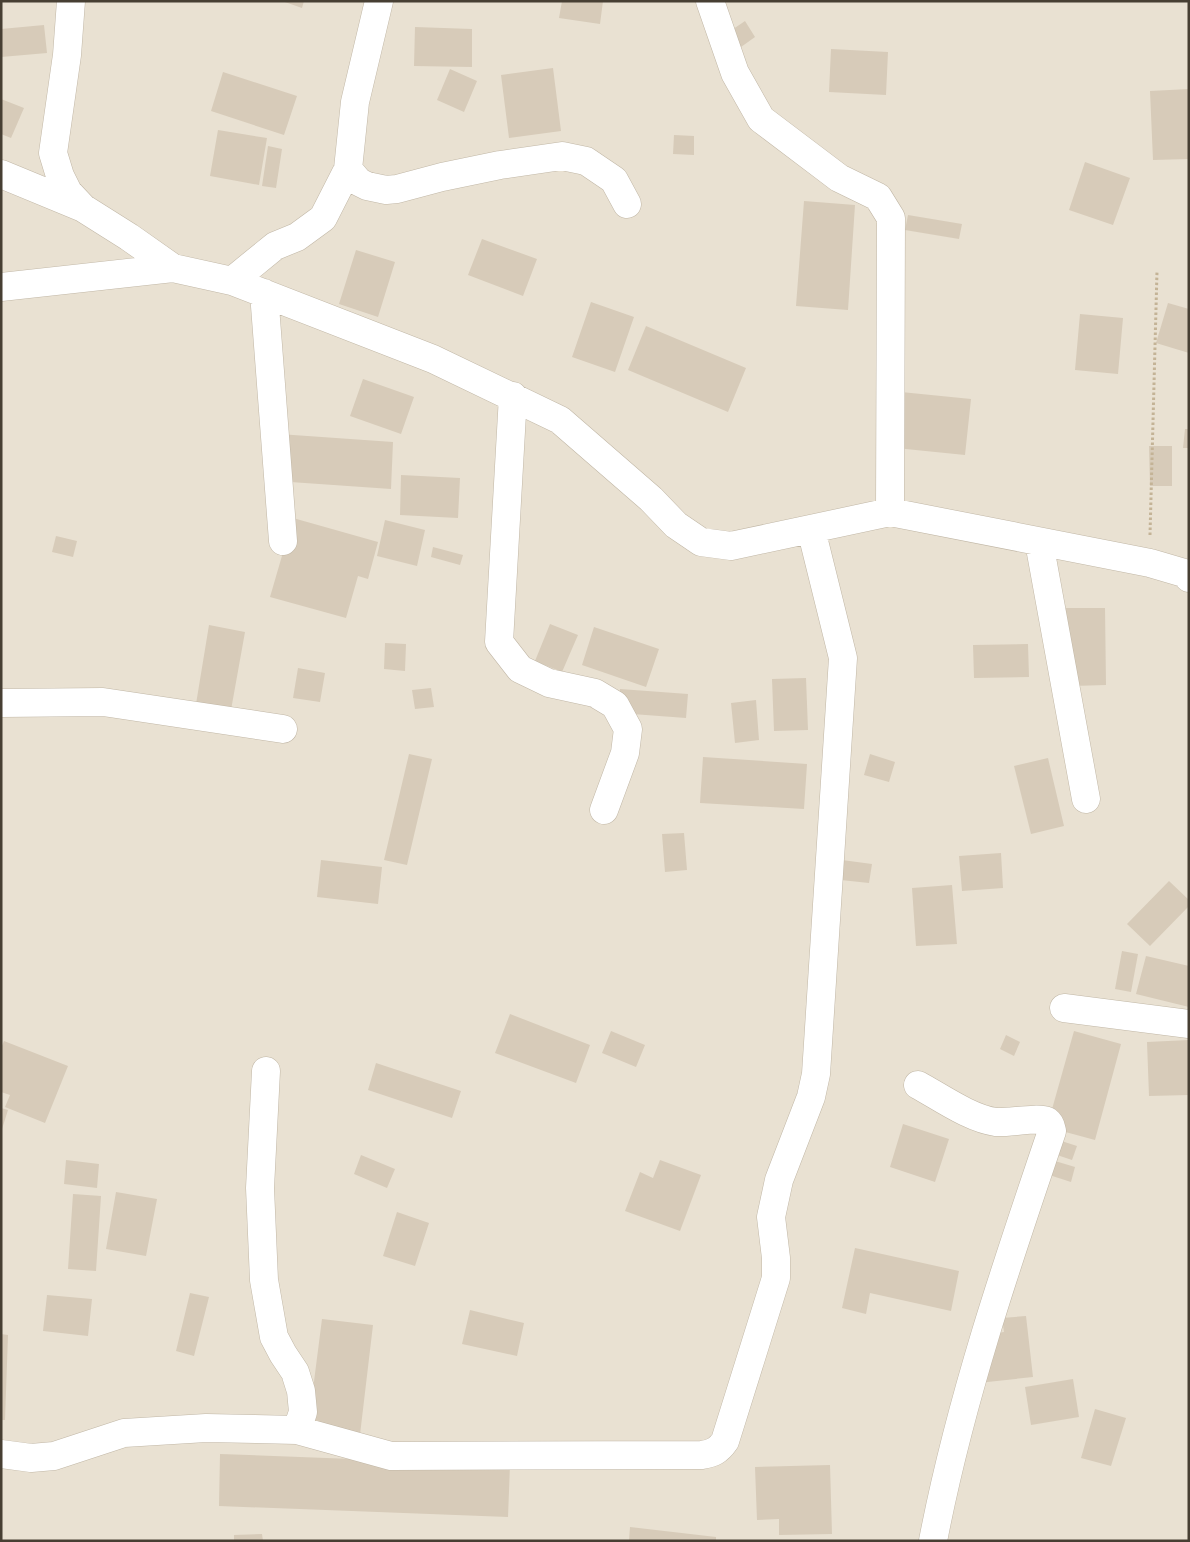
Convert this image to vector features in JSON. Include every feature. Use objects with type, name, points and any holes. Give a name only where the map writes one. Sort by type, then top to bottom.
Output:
[{"type":"street","points":[[71,1],[68,55],[53,153],[60,176],[68,192],[83,208]]},
{"type":"street","points":[[232,280],[275,246],[296,237],[323,218],[348,168],[356,102],[379,1]]},
{"type":"street","points":[[710,1],[735,73],[761,119],[839,178],[878,196],[892,218],[890,512]]},
{"type":"street","points":[[348,168],[359,182],[367,186],[386,190],[500,165],[562,156],[586,161],[614,180],[627,204]]},
{"type":"street","points":[[1,174],[83,208],[173,268]]},
{"type":"street","points":[[1,287],[173,268],[232,280],[433,359],[560,420],[651,499],[676,525],[701,542],[730,546],[890,512],[1150,564],[1187,574]]},
{"type":"street","points":[[264,292],[283,541]]},
{"type":"street","points":[[513,396],[500,642],[520,670],[549,683],[595,693],[615,705],[628,728],[625,753],[604,810]]},
{"type":"street","points":[[1,1454],[31,1458],[54,1456],[124,1433],[206,1428],[297,1430],[383,1455],[423,1457],[536,1454],[702,1455],[720,1449],[725,1442],[776,1278],[772,1217],[779,1180],[811,1097],[816,1074],[843,658],[811,528]]},
{"type":"street","points":[[1039,542],[1086,799]]},
{"type":"street","points":[[1,703],[103,702],[282,728]]},
{"type":"street","points":[[1064,1008],[1189,1024]]},
{"type":"street","points":[[266,1071],[260,1188],[264,1280],[274,1337],[295,1372],[301,1391],[303,1412],[297,1430]]},
{"type":"street","points":[[918,1085],[970,1114],[990,1121],[1007,1123],[1046,1121],[1052,1131],[1010,1252],[974,1369],[948,1468],[933,1541]]},
{"type":"path","points":[[1150,564],[1157,271]]},
{"type":"shaded area","points":[[1,1],[1189,1],[1189,1541],[1,1541]]},
{"type":"building","points":[[282,1],[304,1],[302,8]]},
{"type":"building","points":[[562,1],[603,1],[600,24],[559,18]]},
{"type":"building","points":[[745,21],[755,37],[734,52],[723,36]]},
{"type":"building","points":[[44,25],[47,53],[1,57],[1,29]]},
{"type":"building","points":[[415,27],[472,29],[472,67],[414,66]]},
{"type":"building","points":[[831,49],[888,52],[886,95],[829,92]]},
{"type":"building","points":[[553,68],[561,131],[509,138],[501,75]]},
{"type":"building","points":[[450,69],[477,81],[464,112],[437,100]]},
{"type":"building","points":[[223,72],[297,96],[284,135],[211,111]]},
{"type":"building","points":[[1189,89],[1189,159],[1153,160],[1150,91]]},
{"type":"building","points":[[1,99],[24,108],[11,138],[1,134]]},
{"type":"building","points":[[218,130],[267,138],[259,185],[210,176]]},
{"type":"building","points":[[674,135],[694,136],[694,155],[673,154]]},
{"type":"building","points":[[268,146],[282,149],[276,188],[262,186]]},
{"type":"building","points":[[1085,162],[1130,178],[1113,225],[1069,210]]},
{"type":"building","points":[[804,201],[855,205],[848,310],[796,306]]},
{"type":"building","points":[[908,215],[962,224],[959,239],[905,230]]},
{"type":"building","points":[[482,239],[537,259],[523,296],[468,275]]},
{"type":"building","points":[[356,250],[395,262],[378,317],[339,304]]},
{"type":"building","points":[[591,302],[634,317],[615,372],[572,357]]},
{"type":"building","points":[[1168,303],[1189,309],[1189,353],[1156,343]]},
{"type":"building","points":[[1080,314],[1123,318],[1118,374],[1075,370]]},
{"type":"building","points":[[646,326],[746,368],[728,412],[628,370]]},
{"type":"building","points":[[363,379],[414,397],[401,434],[350,416]]},
{"type":"building","points":[[891,391],[971,399],[965,455],[886,447]]},
{"type":"building","points":[[1185,429],[1189,429],[1189,448],[1183,448]]},
{"type":"building","points":[[279,434],[393,442],[391,489],[276,481]]},
{"type":"building","points":[[1149,446],[1172,446],[1172,486],[1150,486]]},
{"type":"building","points":[[401,475],[460,478],[458,518],[400,515]]},
{"type":"building","points":[[293,518],[378,542],[368,579],[358,576],[346,618],[270,597]]},
{"type":"building","points":[[385,520],[425,530],[417,566],[377,556]]},
{"type":"building","points":[[56,536],[77,541],[73,557],[52,552]]},
{"type":"building","points":[[433,547],[463,555],[460,565],[431,557]]},
{"type":"building","points":[[1057,608],[1105,608],[1106,685],[1073,686]]},
{"type":"building","points":[[550,624],[578,635],[562,672],[535,661]]},
{"type":"building","points":[[209,625],[245,632],[231,710],[196,704]]},
{"type":"building","points":[[594,627],[659,649],[646,687],[582,665]]},
{"type":"building","points":[[385,643],[406,644],[405,671],[384,669]]},
{"type":"building","points":[[1028,644],[1029,677],[974,678],[973,645]]},
{"type":"building","points":[[298,668],[325,673],[320,702],[293,698]]},
{"type":"building","points":[[806,678],[808,730],[774,731],[772,679]]},
{"type":"building","points":[[431,688],[434,707],[415,709],[412,690]]},
{"type":"building","points":[[620,689],[688,694],[686,718],[619,713]]},
{"type":"building","points":[[756,700],[759,740],[735,743],[731,703]]},
{"type":"building","points":[[409,754],[432,759],[407,865],[384,860]]},
{"type":"building","points":[[870,754],[895,762],[889,782],[864,775]]},
{"type":"building","points":[[703,757],[807,764],[804,809],[700,803]]},
{"type":"building","points":[[1048,758],[1064,826],[1031,834],[1014,766]]},
{"type":"building","points":[[684,833],[687,870],[665,872],[662,834]]},
{"type":"building","points":[[1001,853],[1003,888],[962,891],[959,856]]},
{"type":"building","points":[[321,860],[382,867],[378,904],[317,897]]},
{"type":"building","points":[[842,860],[872,864],[869,883],[841,880]]},
{"type":"building","points":[[1169,881],[1189,900],[1189,906],[1150,946],[1127,924]]},
{"type":"building","points":[[952,885],[957,944],[916,946],[912,888]]},
{"type":"building","points":[[1122,951],[1138,954],[1131,992],[1115,989]]},
{"type":"building","points":[[1146,956],[1189,966],[1189,1007],[1136,994]]},
{"type":"building","points":[[510,1014],[590,1045],[576,1083],[495,1053]]},
{"type":"building","points":[[611,1031],[645,1045],[636,1067],[602,1053]]},
{"type":"building","points":[[1074,1031],[1121,1044],[1095,1140],[1047,1127]]},
{"type":"building","points":[[1006,1035],[1020,1042],[1014,1056],[1000,1049]]},
{"type":"building","points":[[1189,1040],[1189,1095],[1149,1096],[1147,1042]]},
{"type":"building","points":[[4,1041],[68,1066],[45,1123],[5,1107],[10,1095],[1,1092],[1,1048]]},
{"type":"building","points":[[376,1063],[461,1091],[452,1118],[368,1090]]},
{"type":"building","points":[[1,1108],[8,1110],[2,1129],[1,1129]]},
{"type":"building","points":[[903,1124],[949,1139],[935,1182],[890,1167]]},
{"type":"building","points":[[1049,1137],[1077,1146],[1072,1160],[1045,1151]]},
{"type":"building","points":[[361,1155],[395,1169],[387,1188],[354,1174]]},
{"type":"building","points":[[1045,1158],[1075,1167],[1071,1182],[1040,1172]]},
{"type":"building","points":[[66,1160],[99,1164],[97,1188],[64,1184]]},
{"type":"building","points":[[660,1160],[701,1175],[680,1231],[625,1211],[640,1172],[653,1178]]},
{"type":"building","points":[[116,1192],[157,1199],[146,1256],[106,1249]]},
{"type":"building","points":[[73,1194],[101,1196],[96,1271],[68,1269]]},
{"type":"building","points":[[397,1212],[429,1223],[415,1266],[383,1256]]},
{"type":"building","points":[[855,1248],[959,1271],[951,1311],[870,1293],[866,1314],[842,1308]]},
{"type":"building","points":[[190,1293],[209,1297],[194,1356],[176,1351]]},
{"type":"building","points":[[47,1295],[92,1299],[88,1336],[43,1331]]},
{"type":"building","points":[[470,1310],[524,1323],[517,1356],[462,1344]]},
{"type":"building","points":[[1026,1316],[1033,1377],[978,1383],[972,1336],[1004,1332],[1002,1318]]},
{"type":"building","points":[[322,1319],[373,1325],[359,1443],[307,1436]]},
{"type":"building","points":[[1,1334],[8,1335],[5,1420],[1,1420]]},
{"type":"building","points":[[1073,1379],[1079,1417],[1031,1425],[1025,1387]]},
{"type":"building","points":[[1095,1409],[1126,1418],[1111,1466],[1081,1458]]},
{"type":"building","points":[[220,1454],[510,1465],[508,1517],[219,1506]]},
{"type":"building","points":[[830,1465],[832,1534],[779,1535],[779,1519],[757,1520],[755,1467]]},
{"type":"building","points":[[630,1527],[716,1537],[716,1541],[629,1541]]},
{"type":"building","points":[[262,1534],[263,1541],[234,1541],[234,1535]]}]
